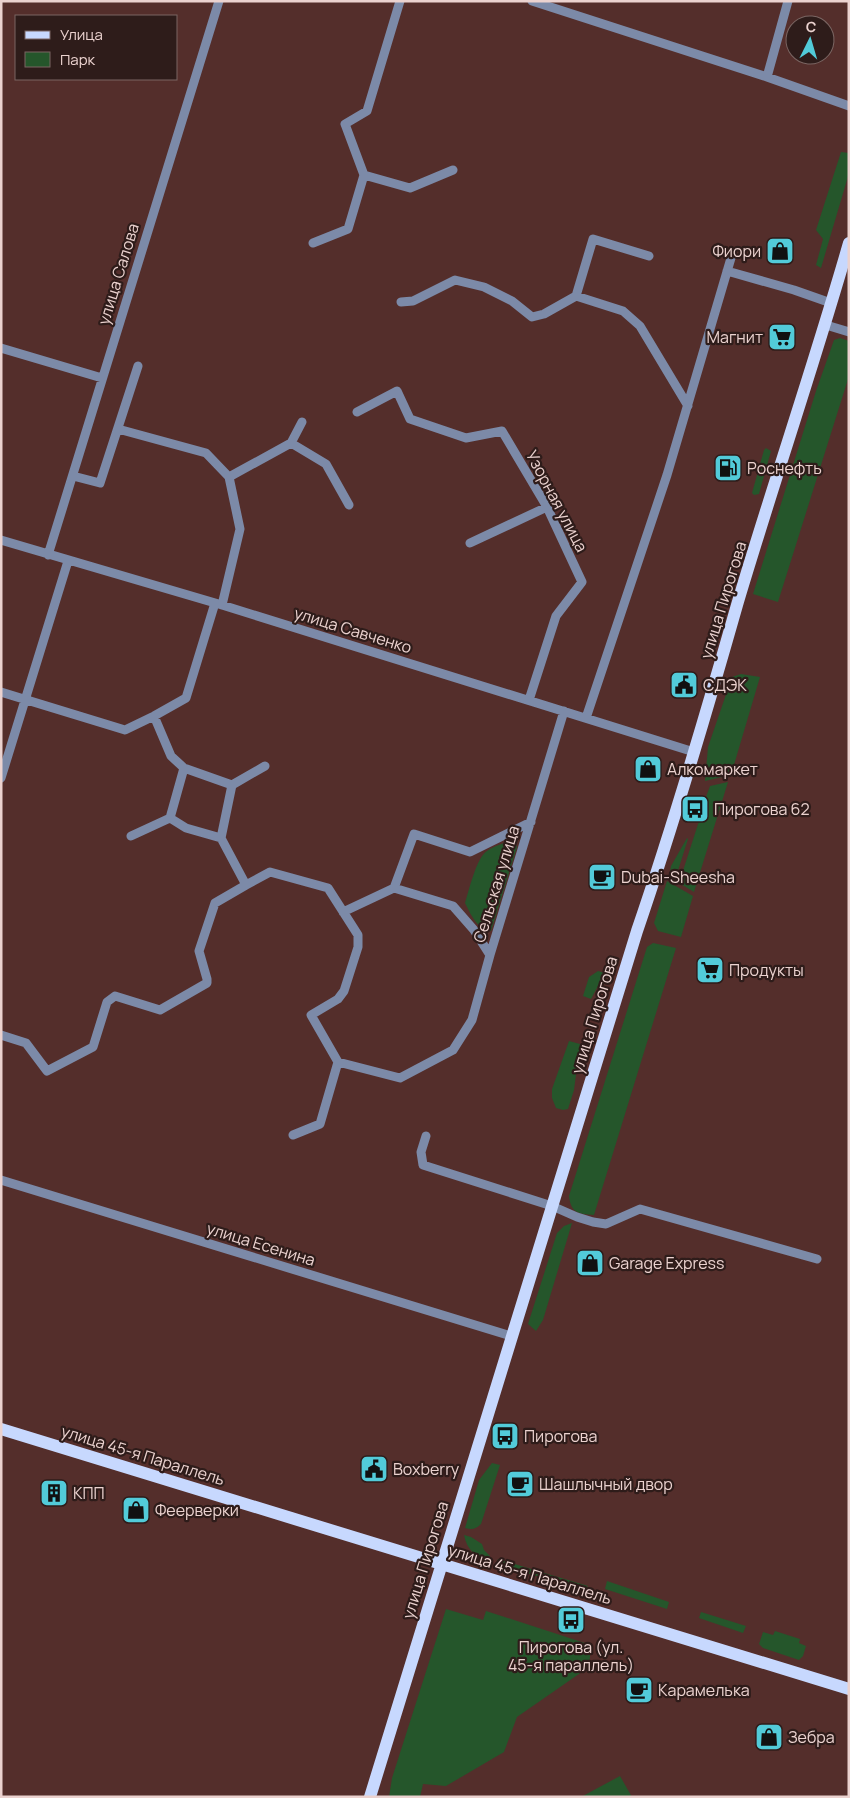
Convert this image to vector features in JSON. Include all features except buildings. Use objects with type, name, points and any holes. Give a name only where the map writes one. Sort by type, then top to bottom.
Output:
[{"type":"main road","name":"улица Пирогова","points":[[370,1797],[511,1336],[694,752],[740,596],[826,325],[849,243]]},
{"type":"main road","name":"улица 45-я Параллель","points":[[1,1429],[849,1689]]},
{"type":"street","name":"улица Салова","points":[[48,555],[219,1]]},
{"type":"street","points":[[313,242],[348,229],[364,175],[345,124],[367,111],[400,1]]},
{"type":"street","points":[[532,1],[767,77],[849,106]]},
{"type":"street","points":[[767,77],[788,1]]},
{"type":"street","points":[[364,175],[410,188],[454,170]]},
{"type":"street","points":[[401,302],[414,301],[455,280],[484,287],[512,301],[532,317],[544,314],[576,296],[593,239],[649,256]]},
{"type":"street","points":[[586,718],[636,571],[688,406],[731,258]]},
{"type":"street","points":[[727,271],[832,303]]},
{"type":"street","points":[[576,296],[623,312],[640,326],[688,406]]},
{"type":"street","points":[[826,325],[849,332]]},
{"type":"street","points":[[1,348],[102,378]]},
{"type":"street","points":[[73,476],[100,483],[138,366]]},
{"type":"street","name":"Узорная улица","points":[[357,412],[397,391],[410,419],[466,438],[502,431],[547,506],[582,582],[556,616],[529,700]]},
{"type":"street","points":[[229,477],[291,443],[302,422]]},
{"type":"street","points":[[1,692],[126,730],[186,698],[218,604],[240,528],[229,477],[206,453],[118,429]]},
{"type":"street","points":[[291,443],[326,464],[349,505]]},
{"type":"street","points":[[470,543],[547,506]]},
{"type":"street","name":"улица Савченко","points":[[1,540],[218,604],[694,752]]},
{"type":"street","points":[[1,778],[68,561]]},
{"type":"street","name":"Сельская улица","points":[[338,1062],[400,1078],[453,1050],[472,1020],[564,711]]},
{"type":"street","points":[[154,716],[171,756],[184,768],[232,785]]},
{"type":"street","points":[[246,885],[221,838],[232,785],[265,766]]},
{"type":"street","points":[[131,836],[170,818],[184,768]]},
{"type":"street","points":[[170,818],[186,828],[221,838]]},
{"type":"street","name":"Сельская улица","points":[[490,955],[474,930],[453,906],[394,888],[414,834],[470,852],[531,822]]},
{"type":"street","points":[[1,1035],[26,1043],[47,1070],[93,1047],[106,1002],[110,998],[115,996],[160,1010],[207,983],[208,979],[199,950],[215,903],[270,872],[328,888],[358,936],[358,947],[344,991],[338,999],[311,1015],[338,1062],[320,1124],[293,1135]]},
{"type":"street","points":[[343,912],[394,888]]},
{"type":"street","points":[[426,1136],[421,1152],[423,1164],[552,1206],[577,1218],[606,1224],[640,1209],[817,1259]]},
{"type":"street","name":"улица Есенина","points":[[1,1180],[511,1336]]},
{"type":"green space","points":[[841,152],[849,153],[849,173],[821,268],[816,265],[823,239],[816,230]]},
{"type":"green space","points":[[840,338],[849,341],[849,376],[778,602],[753,594],[816,391],[834,340]]},
{"type":"green space","points":[[766,448],[771,451],[759,494],[754,495],[752,493]]},
{"type":"green space","points":[[741,674],[760,677],[731,775],[705,781],[708,747],[732,677]]},
{"type":"green space","points":[[728,782],[694,892],[679,883],[699,821],[702,821],[706,807],[703,805],[710,786]]},
{"type":"green space","points":[[687,838],[675,880],[669,877],[671,866]]},
{"type":"green space","points":[[513,840],[517,847],[491,931],[486,930],[475,921],[465,903],[471,883],[479,860],[483,855],[493,848]]},
{"type":"green space","points":[[667,881],[693,896],[681,937],[658,931],[654,923]]},
{"type":"green space","points":[[653,943],[676,948],[594,1215],[576,1212],[569,1196],[647,947]]},
{"type":"green space","points":[[598,971],[605,973],[591,999],[583,996],[589,977]]},
{"type":"green space","points":[[569,1041],[580,1044],[574,1090],[568,1109],[563,1110],[556,1108],[552,1098],[552,1089]]},
{"type":"green space","points":[[572,1223],[543,1320],[536,1331],[528,1324],[557,1233],[564,1226]]},
{"type":"green space","points":[[492,1463],[500,1465],[481,1524],[474,1529],[465,1528],[479,1480]]},
{"type":"green space","points":[[464,1535],[482,1544],[484,1550],[490,1556],[489,1562],[472,1552],[467,1545]]},
{"type":"green space","points":[[498,1559],[588,1586],[585,1589],[580,1589],[496,1564]]},
{"type":"green space","points":[[607,1581],[669,1602],[667,1609],[605,1589]]},
{"type":"green space","points":[[446,1609],[483,1620],[486,1611],[591,1645],[589,1667],[517,1717],[504,1752],[446,1786],[423,1784],[420,1797],[389,1797],[392,1778]]},
{"type":"green space","points":[[701,1612],[746,1626],[743,1633],[699,1618]]},
{"type":"green space","points":[[775,1631],[800,1639],[799,1643],[806,1646],[803,1656],[799,1660],[763,1648],[759,1644],[763,1632],[773,1635]]},
{"type":"green space","points":[[620,1776],[632,1797],[581,1797]]},
{"type":"place","name":"Фиори","points":[[780,251]]},
{"type":"place","name":"Магнит","points":[[782,337]]},
{"type":"place","name":"Роснефть","points":[[728,468]]},
{"type":"place","name":"СДЭК","points":[[684,685]]},
{"type":"place","name":"Алкомаркет","points":[[648,769]]},
{"type":"place","name":"Пирогова 62","points":[[695,809]]},
{"type":"place","name":"Dubai-Sheesha","points":[[602,877]]},
{"type":"place","name":"Продукты","points":[[710,970]]},
{"type":"place","name":"Garage Express","points":[[590,1263]]},
{"type":"place","name":"Пирогова","points":[[505,1436]]},
{"type":"place","name":"Boxberry","points":[[374,1469]]},
{"type":"place","name":"Шашлычный двор","points":[[520,1484]]},
{"type":"place","name":"КПП","points":[[54,1493]]},
{"type":"place","name":"Феерверки","points":[[136,1510]]},
{"type":"place","name":"Пирогова (ул. 45-я параллель)","points":[[571,1620]]},
{"type":"place","name":"Карамелька","points":[[639,1690]]},
{"type":"place","name":"Зебра","points":[[769,1737]]}]
